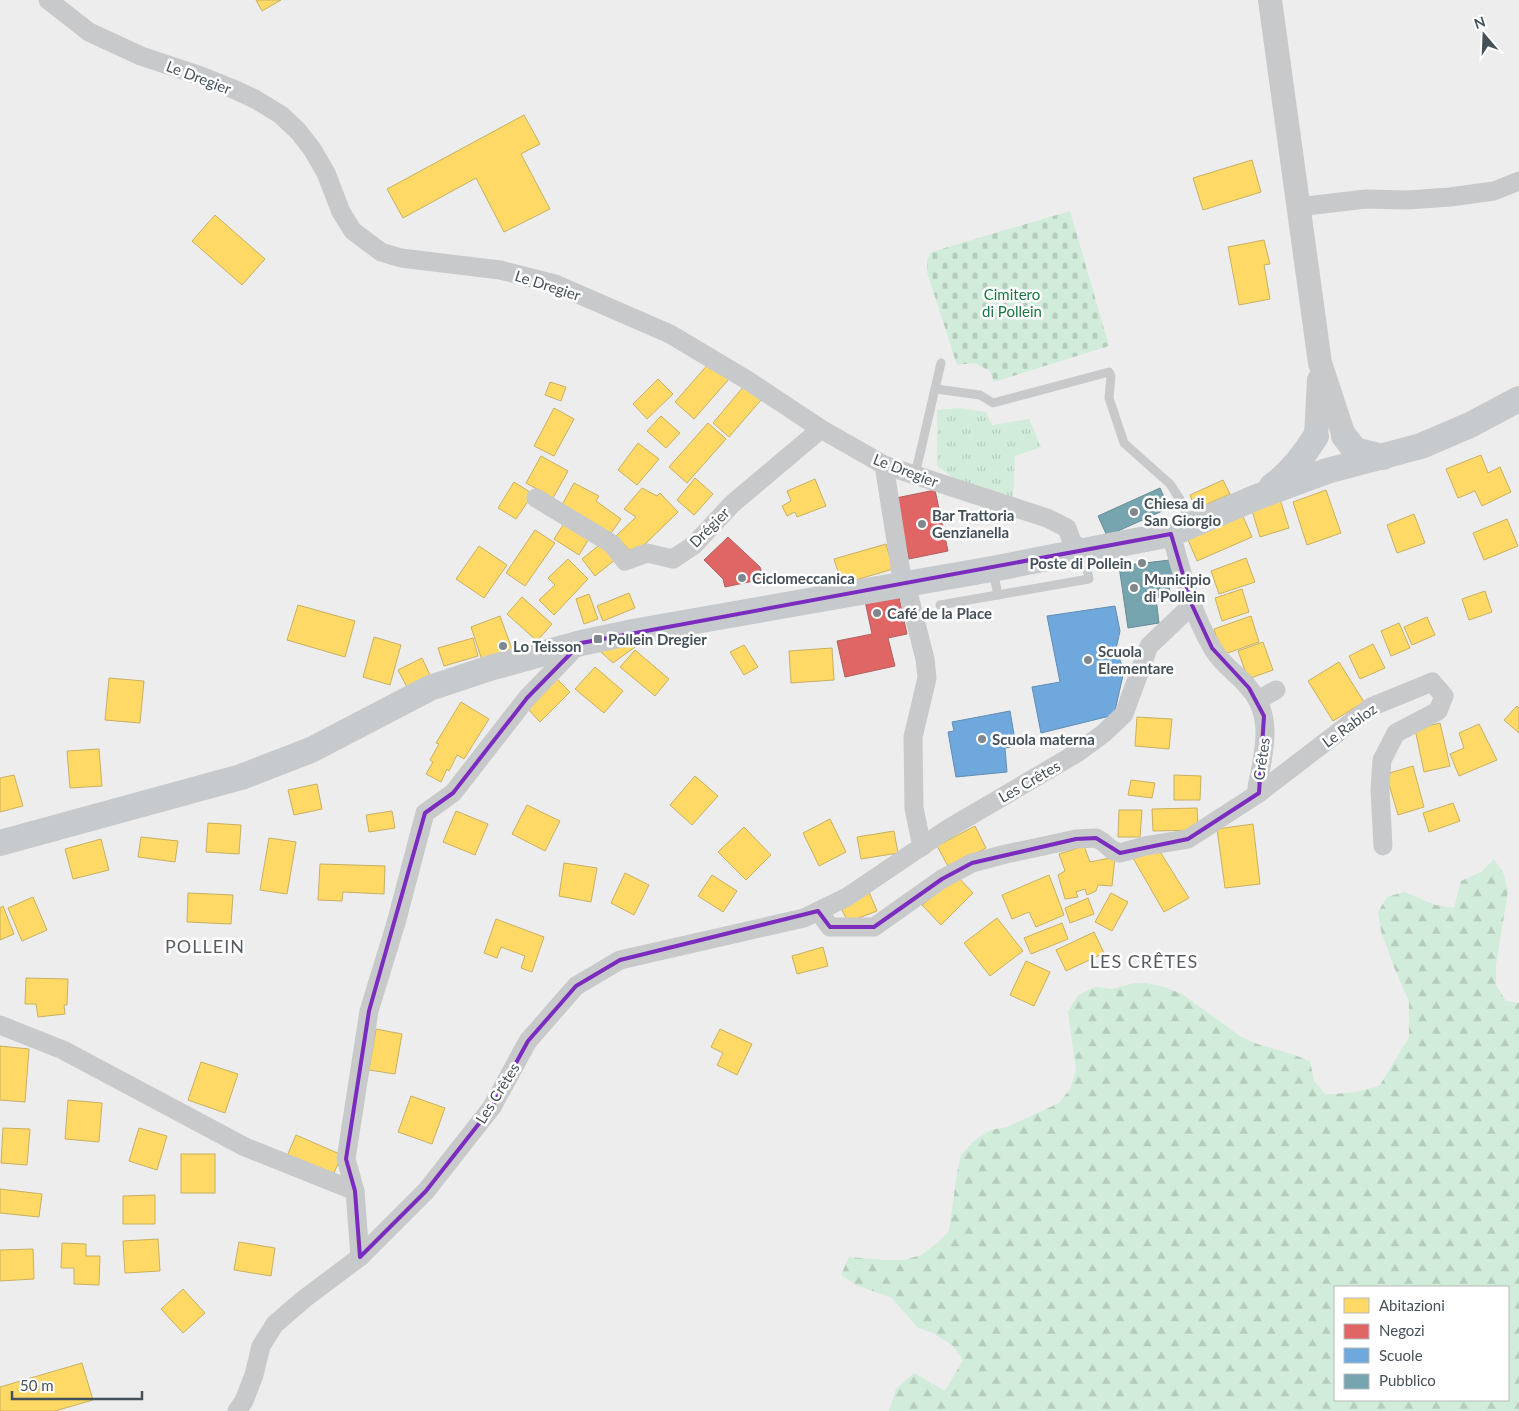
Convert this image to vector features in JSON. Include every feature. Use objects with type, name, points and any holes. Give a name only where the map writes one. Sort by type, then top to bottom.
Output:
[{"type":"main road","points":[[0,842],[241,777],[311,750],[430,688],[490,668],[580,643],[647,629],[992,569],[1180,531],[1355,450],[1383,457],[1420,446],[1470,425],[1519,398]]},
{"type":"main road","points":[[1316,436],[1320,449],[1328,458],[1340,458]]},
{"type":"main road","points":[[1257,497],[1282,479],[1303,457],[1316,436]]},
{"type":"street","name":"Le Dregier","points":[[48,0],[89,32],[141,56],[224,85],[255,99],[281,115],[298,131],[312,149],[326,173],[341,212],[353,230],[381,252],[401,258],[500,270],[555,284],[670,334],[747,380],[821,429],[884,464],[1046,518],[1067,528],[1072,542],[1084,551]]},
{"type":"street","points":[[1270,0],[1320,363],[1340,458]]},
{"type":"street","points":[[1298,207],[1366,199],[1406,200],[1450,197],[1494,191],[1519,182]]},
{"type":"street","points":[[1316,436],[1320,363]]},
{"type":"street","name":"Drégier","points":[[536,498],[612,544],[625,561],[647,553],[672,558],[694,545],[732,504],[821,429]]},
{"type":"street","points":[[884,464],[905,585],[925,659],[927,678],[913,737],[914,808],[922,847]]},
{"type":"street","points":[[1180,531],[1192,605],[1212,648],[1223,664],[1249,688],[1258,700],[1276,690]]},
{"type":"street","name":"Les Crêtes","points":[[237,1411],[244,1401],[254,1375],[261,1346],[275,1324],[304,1298],[360,1257],[426,1192],[492,1107],[528,1041],[576,986],[620,960],[804,918],[847,897],[946,830],[1077,753],[1104,733],[1124,714],[1149,646],[1192,605]]},
{"type":"street","points":[[360,1257],[355,1191],[346,1159],[369,1011],[396,923],[425,813],[453,793],[527,698],[580,643]]},
{"type":"street","name":"Le Rabloz","points":[[1259,793],[1371,707],[1432,682],[1444,696],[1438,711],[1396,733],[1382,760],[1380,790],[1383,846]]},
{"type":"street","name":"Crêtes","points":[[818,911],[830,926],[874,927],[942,879],[972,863],[1076,839],[1096,838],[1112,850],[1120,853],[1145,846],[1188,839],[1259,793],[1257,787],[1266,737],[1264,716],[1258,700]]},
{"type":"street","points":[[0,1025],[63,1050],[245,1146],[355,1191]]},
{"type":"lane","points":[[915,475],[941,363]]},
{"type":"lane","points":[[936,389],[980,395],[993,403],[1108,372],[1111,376],[1109,398],[1124,443],[1170,484],[1183,504],[1180,531]]},
{"type":"lane","points":[[940,605],[1089,579],[1084,551]]},
{"type":"lane","points":[[992,569],[998,595]]},
{"type":"highlighted area","points":[[1171,534],[1192,605],[1212,648],[1249,688],[1264,716],[1259,793],[1188,839],[1120,853],[1096,838],[1076,839],[972,863],[942,879],[874,927],[830,927],[818,911],[620,960],[576,986],[528,1041],[492,1107],[426,1191],[360,1257],[355,1191],[346,1159],[369,1011],[425,813],[453,793],[527,698],[581,643]]},
{"type":"green space","name":"Cimitero di Pollein","points":[[1070,211],[1109,346],[994,382],[990,371],[974,363],[957,365],[927,272],[927,261],[931,252]]},
{"type":"green space","points":[[959,408],[986,412],[992,425],[1029,419],[1041,447],[1015,456],[1013,497],[954,478],[937,466],[937,410]]},
{"type":"green space","points":[[1494,859],[1504,874],[1508,891],[1496,965],[1496,985],[1506,1001],[1519,1003],[1519,1411],[889,1411],[896,1389],[914,1373],[945,1391],[963,1360],[952,1345],[935,1334],[917,1327],[892,1298],[856,1285],[841,1275],[849,1257],[904,1260],[921,1255],[949,1231],[961,1155],[973,1142],[990,1130],[1007,1127],[1059,1103],[1070,1089],[1076,1070],[1068,1012],[1078,995],[1095,987],[1112,989],[1130,984],[1147,983],[1164,987],[1182,994],[1240,1036],[1257,1044],[1310,1061],[1314,1081],[1325,1094],[1340,1094],[1367,1089],[1380,1085],[1409,1037],[1409,1002],[1381,931],[1378,912],[1387,897],[1404,892],[1436,905],[1454,908],[1461,881],[1481,872]]},
{"type":"building: Abitazioni","points":[[256,0],[281,0],[262,11]]},
{"type":"building: Abitazioni","points":[[524,115],[540,144],[521,154],[550,209],[504,232],[476,178],[403,218],[387,189]]},
{"type":"building: Abitazioni","points":[[1252,160],[1261,192],[1203,210],[1193,178]]},
{"type":"building: Abitazioni","points":[[215,215],[265,259],[242,285],[192,241]]},
{"type":"building: Abitazioni","points":[[1264,240],[1270,264],[1264,265],[1270,299],[1239,305],[1228,247]]},
{"type":"building: Abitazioni","points":[[710,362],[729,379],[694,419],[675,402]]},
{"type":"building: Abitazioni","points":[[658,379],[673,394],[647,419],[633,404]]},
{"type":"building: Abitazioni","points":[[550,382],[566,387],[561,401],[545,395]]},
{"type":"building: Abitazioni","points":[[744,386],[761,400],[729,437],[713,423]]},
{"type":"building: Abitazioni","points":[[554,408],[574,419],[554,456],[534,446]]},
{"type":"building: Abitazioni","points":[[661,416],[680,433],[666,448],[647,431]]},
{"type":"building: Abitazioni","points":[[708,423],[726,439],[687,483],[669,467]]},
{"type":"building: Abitazioni","points":[[638,443],[659,459],[637,485],[618,470]]},
{"type":"building: Abitazioni","points":[[1481,455],[1488,473],[1500,467],[1511,492],[1482,506],[1475,491],[1458,498],[1446,469]]},
{"type":"building: Abitazioni","points":[[541,456],[568,471],[553,498],[526,483]]},
{"type":"building: Abitazioni","points":[[695,478],[713,494],[694,515],[677,500]]},
{"type":"building: Abitazioni","points":[[815,479],[826,506],[797,517],[795,512],[787,516],[782,506],[791,501],[787,491]]},
{"type":"building: Abitazioni","points":[[1223,480],[1230,494],[1196,509],[1190,495]]},
{"type":"building: Abitazioni","points":[[514,482],[533,494],[516,519],[498,508]]},
{"type":"building: Abitazioni","points":[[574,483],[599,496],[596,501],[621,519],[609,536],[562,505]]},
{"type":"building: Abitazioni","points":[[642,488],[657,496],[660,493],[678,512],[634,555],[616,536],[636,517],[624,509]]},
{"type":"building: Abitazioni","points":[[1326,490],[1341,533],[1307,545],[1293,502]]},
{"type":"building: Abitazioni","points":[[1279,496],[1289,528],[1260,537],[1250,504]]},
{"type":"building: Abitazioni","points":[[1241,512],[1252,537],[1197,561],[1186,535]]},
{"type":"building: Abitazioni","points":[[1414,514],[1425,543],[1397,553],[1387,525]]},
{"type":"building: Abitazioni","points":[[1507,519],[1518,546],[1484,560],[1473,533]]},
{"type":"building: Abitazioni","points":[[565,522],[590,537],[579,555],[554,539]]},
{"type":"building: Abitazioni","points":[[535,530],[555,543],[525,586],[506,573]]},
{"type":"building: Abitazioni","points":[[603,542],[616,559],[595,576],[582,559]]},
{"type":"building: Abitazioni","points":[[886,544],[893,569],[842,584],[834,559]]},
{"type":"building: Abitazioni","points":[[479,546],[507,565],[484,598],[456,579]]},
{"type":"building: Abitazioni","points":[[1246,558],[1255,582],[1219,594],[1211,571]]},
{"type":"building: Abitazioni","points":[[568,559],[588,579],[554,615],[539,600],[555,585],[548,578]]},
{"type":"building: Abitazioni","points":[[1242,589],[1249,612],[1222,621],[1215,598]]},
{"type":"building: Abitazioni","points":[[1485,591],[1492,612],[1469,620],[1462,599]]},
{"type":"building: Abitazioni","points":[[629,593],[635,608],[603,621],[597,606]]},
{"type":"building: Abitazioni","points":[[589,594],[598,619],[584,624],[576,599]]},
{"type":"building: Abitazioni","points":[[522,597],[552,624],[537,641],[507,614]]},
{"type":"building: Abitazioni","points":[[298,605],[355,621],[345,657],[287,640]]},
{"type":"building: Abitazioni","points":[[500,616],[512,649],[482,660],[471,627]]},
{"type":"building: Abitazioni","points":[[1251,616],[1259,642],[1222,655],[1214,629]]},
{"type":"building: Abitazioni","points":[[1427,617],[1435,635],[1412,645],[1404,627]]},
{"type":"building: Abitazioni","points":[[1399,623],[1410,648],[1391,656],[1381,631]]},
{"type":"building: Abitazioni","points":[[374,637],[401,645],[390,685],[363,677]]},
{"type":"building: Abitazioni","points":[[629,637],[635,647],[613,663],[601,652]]},
{"type":"building: Abitazioni","points":[[473,638],[478,656],[444,666],[438,648]]},
{"type":"building: Abitazioni","points":[[1263,642],[1273,670],[1248,679],[1238,651]]},
{"type":"building: Abitazioni","points":[[1373,644],[1385,668],[1360,679],[1349,656]]},
{"type":"building: Abitazioni","points":[[744,645],[758,667],[744,675],[730,652]]},
{"type":"building: Abitazioni","points":[[832,648],[834,680],[791,683],[789,651]]},
{"type":"building: Abitazioni","points":[[635,650],[669,679],[655,696],[620,667]]},
{"type":"building: Abitazioni","points":[[422,658],[430,675],[407,687],[398,670]]},
{"type":"building: Abitazioni","points":[[1339,662],[1364,702],[1333,721],[1308,681]]},
{"type":"building: Abitazioni","points":[[595,667],[623,691],[604,713],[575,689]]},
{"type":"building: Abitazioni","points":[[109,678],[144,681],[140,723],[105,720]]},
{"type":"building: Abitazioni","points":[[557,679],[570,692],[540,722],[527,708]]},
{"type":"building: Abitazioni","points":[[461,702],[489,719],[464,759],[457,755],[441,782],[426,774],[433,762],[430,760],[439,744],[436,743]]},
{"type":"building: Abitazioni","points":[[1517,706],[1519,708],[1519,733],[1504,720]]},
{"type":"building: Abitazioni","points":[[1137,717],[1172,719],[1169,749],[1135,746]]},
{"type":"building: Abitazioni","points":[[1440,723],[1450,766],[1424,772],[1415,729]]},
{"type":"building: Abitazioni","points":[[1479,724],[1497,760],[1459,776],[1450,754],[1464,748],[1459,733]]},
{"type":"building: Abitazioni","points":[[99,749],[102,786],[70,788],[67,751]]},
{"type":"building: Abitazioni","points":[[1413,766],[1424,807],[1398,815],[1386,774]]},
{"type":"building: Abitazioni","points":[[14,775],[23,806],[0,812],[0,778]]},
{"type":"building: Abitazioni","points":[[1174,775],[1201,776],[1200,800],[1174,800]]},
{"type":"building: Abitazioni","points":[[695,776],[718,796],[692,825],[670,805]]},
{"type":"building: Abitazioni","points":[[1131,780],[1155,783],[1152,798],[1128,795]]},
{"type":"building: Abitazioni","points":[[317,784],[322,809],[294,815],[288,790]]},
{"type":"building: Abitazioni","points":[[1453,803],[1460,821],[1429,832],[1423,813]]},
{"type":"building: Abitazioni","points":[[527,805],[560,821],[545,851],[512,834]]},
{"type":"building: Abitazioni","points":[[1197,808],[1198,830],[1153,831],[1152,809]]},
{"type":"building: Abitazioni","points":[[1119,810],[1142,810],[1140,837],[1118,837]]},
{"type":"building: Abitazioni","points":[[392,811],[395,828],[369,832],[366,815]]},
{"type":"building: Abitazioni","points":[[456,811],[488,824],[475,855],[443,842]]},
{"type":"building: Abitazioni","points":[[830,819],[846,852],[819,866],[803,833]]},
{"type":"building: Abitazioni","points":[[208,823],[241,825],[239,854],[206,852]]},
{"type":"building: Abitazioni","points":[[1253,824],[1260,884],[1225,888],[1217,829]]},
{"type":"building: Abitazioni","points":[[975,826],[986,848],[949,868],[937,846]]},
{"type":"building: Abitazioni","points":[[744,827],[771,855],[746,880],[718,852]]},
{"type":"building: Abitazioni","points":[[894,831],[898,853],[861,859],[857,837]]},
{"type":"building: Abitazioni","points":[[141,837],[178,841],[175,862],[138,857]]},
{"type":"building: Abitazioni","points":[[269,838],[296,842],[287,894],[260,890]]},
{"type":"building: Abitazioni","points":[[101,839],[109,870],[73,879],[65,849]]},
{"type":"building: Abitazioni","points":[[1084,846],[1090,862],[1115,857],[1112,886],[1098,885],[1096,891],[1087,895],[1085,889],[1076,892],[1078,897],[1065,899],[1058,875],[1065,871],[1059,854]]},
{"type":"building: Abitazioni","points":[[1157,847],[1189,898],[1164,912],[1133,858]]},
{"type":"building: Abitazioni","points":[[564,863],[597,868],[591,902],[559,896]]},
{"type":"building: Abitazioni","points":[[320,864],[385,866],[384,894],[343,892],[342,901],[318,900]]},
{"type":"building: Abitazioni","points":[[625,873],[649,885],[634,915],[611,903]]},
{"type":"building: Abitazioni","points":[[712,875],[737,891],[723,912],[698,896]]},
{"type":"building: Abitazioni","points":[[1049,875],[1064,915],[1036,927],[1029,912],[1012,919],[1002,895]]},
{"type":"building: Abitazioni","points":[[957,876],[973,893],[941,925],[922,905]]},
{"type":"building: Abitazioni","points":[[869,892],[877,911],[848,922],[841,908]]},
{"type":"building: Abitazioni","points":[[188,893],[233,895],[231,924],[187,922]]},
{"type":"building: Abitazioni","points":[[1111,893],[1128,902],[1112,931],[1095,922]]},
{"type":"building: Abitazioni","points":[[33,897],[47,930],[22,941],[8,908]]},
{"type":"building: Abitazioni","points":[[1088,898],[1094,914],[1070,923],[1065,908]]},
{"type":"building: Abitazioni","points":[[3,906],[14,934],[0,940],[0,908]]},
{"type":"building: Abitazioni","points":[[997,918],[1023,951],[990,976],[964,943]]},
{"type":"building: Abitazioni","points":[[496,919],[544,937],[532,972],[521,968],[525,956],[501,947],[497,958],[484,953]]},
{"type":"building: Abitazioni","points":[[1062,923],[1068,939],[1031,954],[1024,938]]},
{"type":"building: Abitazioni","points":[[1094,932],[1104,953],[1066,971],[1056,950]]},
{"type":"building: Abitazioni","points":[[823,947],[828,966],[797,974],[792,956]]},
{"type":"building: Abitazioni","points":[[1026,961],[1050,972],[1034,1006],[1010,995]]},
{"type":"building: Abitazioni","points":[[26,978],[68,979],[67,1005],[64,1005],[65,1014],[38,1017],[36,1004],[25,1004]]},
{"type":"building: Abitazioni","points":[[376,1029],[402,1034],[395,1074],[369,1070]]},
{"type":"building: Abitazioni","points":[[720,1029],[752,1044],[737,1075],[717,1065],[723,1053],[711,1047]]},
{"type":"building: Abitazioni","points":[[0,1046],[29,1049],[25,1102],[0,1100]]},
{"type":"building: Abitazioni","points":[[201,1062],[238,1074],[225,1113],[188,1100]]},
{"type":"building: Abitazioni","points":[[411,1096],[445,1108],[432,1144],[398,1132]]},
{"type":"building: Abitazioni","points":[[68,1100],[102,1103],[99,1142],[65,1139]]},
{"type":"building: Abitazioni","points":[[3,1128],[30,1129],[27,1165],[1,1163]]},
{"type":"building: Abitazioni","points":[[139,1128],[167,1136],[157,1170],[129,1161]]},
{"type":"building: Abitazioni","points":[[296,1135],[342,1155],[333,1175],[287,1156]]},
{"type":"building: Abitazioni","points":[[181,1154],[215,1154],[215,1193],[181,1193]]},
{"type":"building: Abitazioni","points":[[0,1189],[42,1194],[39,1217],[0,1213]]},
{"type":"building: Abitazioni","points":[[155,1195],[155,1224],[123,1224],[123,1196]]},
{"type":"building: Abitazioni","points":[[158,1239],[160,1271],[125,1273],[123,1241]]},
{"type":"building: Abitazioni","points":[[239,1242],[275,1248],[271,1276],[234,1270]]},
{"type":"building: Abitazioni","points":[[62,1243],[86,1244],[86,1256],[100,1256],[99,1285],[74,1284],[74,1268],[61,1268]]},
{"type":"building: Abitazioni","points":[[33,1249],[34,1279],[0,1281],[0,1250]]},
{"type":"building: Abitazioni","points":[[183,1289],[205,1313],[183,1333],[161,1309]]},
{"type":"building: Abitazioni","points":[[82,1363],[93,1400],[55,1411],[0,1411],[0,1387]]},
{"type":"building: Negozi","name":"Bar Trattoria Genzianella","points":[[935,490],[948,551],[909,559],[896,498]]},
{"type":"building: Negozi","points":[[728,537],[760,567],[763,579],[725,587],[723,579],[704,560]]},
{"type":"building: Negozi","points":[[898,593],[907,634],[888,638],[895,666],[845,677],[837,641],[872,634],[865,601]]},
{"type":"building: Scuole","name":"Scuola Elementare","points":[[1115,606],[1120,631],[1116,649],[1124,671],[1114,715],[1041,733],[1032,687],[1060,682],[1047,616]]},
{"type":"building: Scuole","name":"Scuola materna","points":[[1010,711],[1016,746],[1005,748],[1007,772],[956,777],[948,732],[954,731],[952,722]]},
{"type":"building: Pubblico","name":"Chiesa di San Giorgio","points":[[1160,488],[1169,508],[1107,536],[1098,516]]},
{"type":"building: Pubblico","points":[[1170,560],[1175,582],[1168,583],[1171,596],[1156,598],[1159,623],[1128,628],[1119,566]]},
{"type":"place","name":"Chiesa di San Giorgio","points":[[1134,512]]},
{"type":"place","name":"Bar Trattoria Genzianella","points":[[922,524]]},
{"type":"place","name":"Poste di Pollein","points":[[1142,563]]},
{"type":"place","name":"Ciclomeccanica","points":[[742,578]]},
{"type":"place","name":"Municipio di Pollein","points":[[1134,588]]},
{"type":"place","name":"Café de la Place","points":[[877,613]]},
{"type":"place","name":"Pollein Dregier","points":[[598,639]]},
{"type":"place","name":"Lo Teisson","points":[[503,646]]},
{"type":"place","name":"Scuola Elementare","points":[[1088,660]]},
{"type":"place","name":"Scuola materna","points":[[982,739]]},
{"type":"district","name":"POLLEIN","points":[[205,946]]},
{"type":"district","name":"LES CRÊTES","points":[[1144,961]]}]
